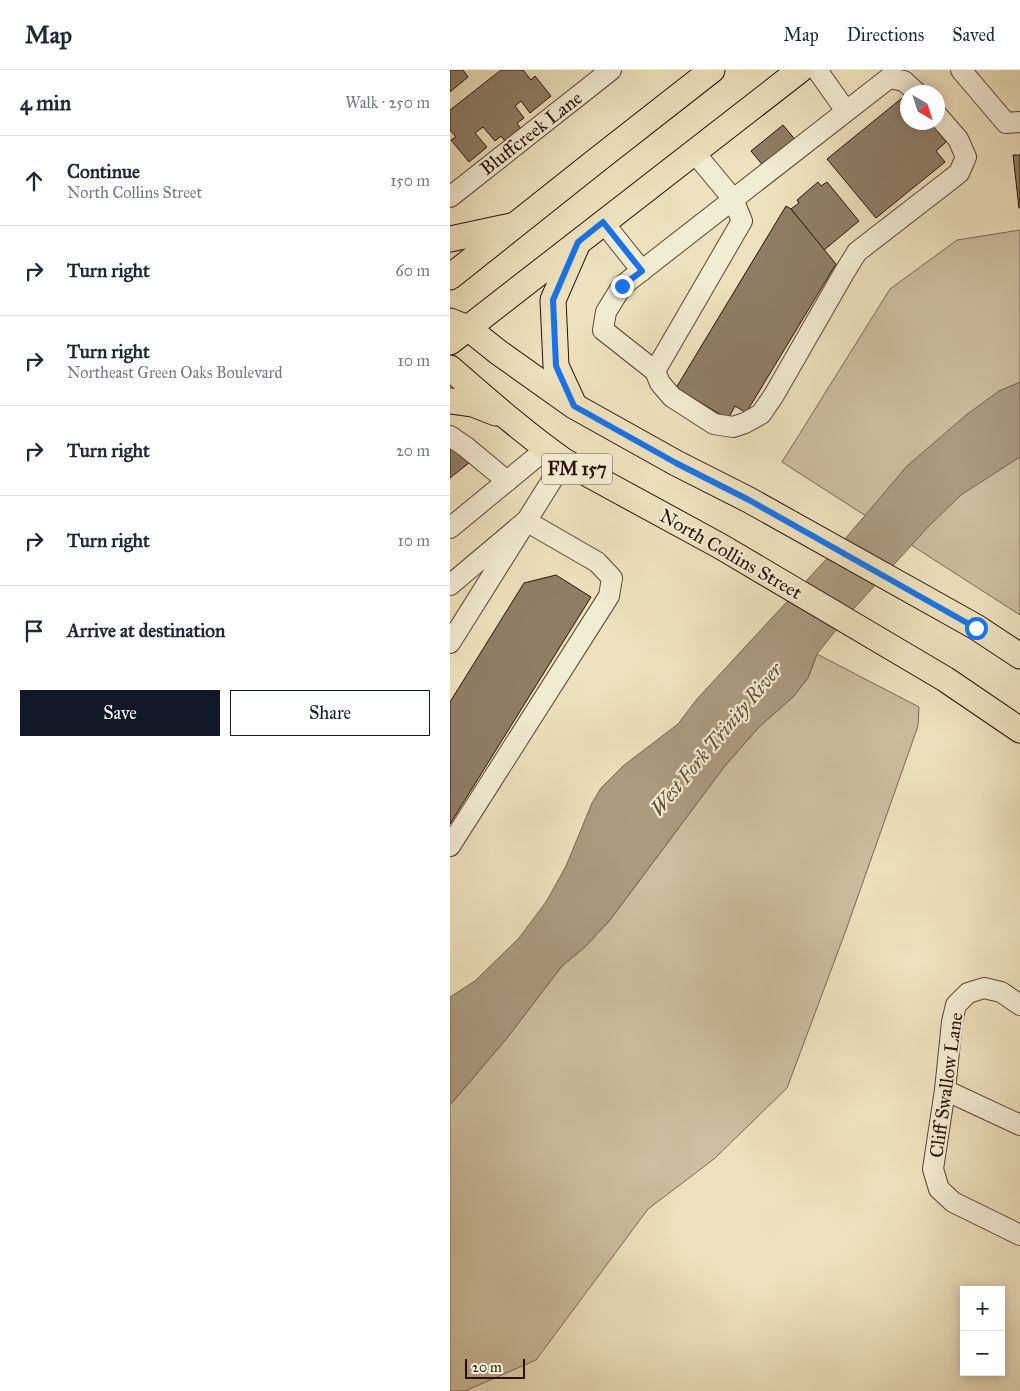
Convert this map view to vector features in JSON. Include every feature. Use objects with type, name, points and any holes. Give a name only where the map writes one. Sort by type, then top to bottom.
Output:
[{"type":"main road","points":[[450,277],[712,70]]},
{"type":"main road","points":[[456,330],[578,242],[800,70]]},
{"type":"main road","points":[[450,239],[516,225]]},
{"type":"main road","points":[[574,406],[556,366],[553,300],[578,242]]},
{"type":"main road","name":"FM 157","points":[[456,330],[498,352],[574,406],[676,463],[749,500],[976,628],[1020,656]]},
{"type":"main road","name":"North Collins Street","points":[[450,368],[505,416],[555,455],[720,546],[945,679],[1020,730]]},
{"type":"main road","points":[[450,401],[473,404],[505,416]]},
{"type":"street","name":"Bluffcreek Lane","points":[[450,197],[611,70]]},
{"type":"street","points":[[817,70],[846,111]]},
{"type":"street","points":[[961,70],[1006,123],[1020,122]]},
{"type":"street","points":[[908,85],[904,81],[888,78],[622,286],[606,312],[604,330],[655,371],[660,383],[672,397],[714,424],[733,427],[761,414],[857,252],[959,174],[966,157],[958,139],[945,124]]},
{"type":"street","points":[[655,371],[742,221],[733,199],[694,152]]},
{"type":"street","points":[[603,222],[642,271]]},
{"type":"street","points":[[450,436],[508,481]]},
{"type":"street","points":[[450,528],[508,481],[555,455]]},
{"type":"street","points":[[450,643],[526,521],[555,455]]},
{"type":"street","points":[[450,585],[526,521]]},
{"type":"street","points":[[450,846],[609,596],[612,578],[596,562],[526,521]]},
{"type":"street","name":"Cliff Swallow Lane","points":[[1020,1005],[1001,992],[984,988],[968,993],[956,1005],[952,1022],[945,1090],[933,1169],[939,1189],[953,1202],[1020,1235]]},
{"type":"street","points":[[945,1090],[1020,1125]]},
{"type":"shaded area","points":[[1020,230],[1020,615],[782,462],[890,289],[957,240]]},
{"type":"shaded area","points":[[817,654],[919,707],[918,726],[846,930],[787,1088],[714,1159],[648,1209],[536,1360],[465,1391],[450,1391],[450,1105],[507,1038],[562,966],[585,947],[610,920],[724,767],[759,727],[793,697],[808,678]]},
{"type":"water","name":"West Fork Trinity River","points":[[1020,382],[1020,457],[961,495],[928,527],[848,615],[817,654],[808,678],[793,697],[759,727],[724,767],[610,920],[585,947],[562,966],[507,1038],[450,1105],[450,997],[475,981],[519,938],[546,902],[566,866],[592,803],[601,788],[623,766],[678,724],[697,699],[845,539],[907,466],[966,415],[999,391]]},
{"type":"building","points":[[450,70],[463,70],[468,77],[450,92]]},
{"type":"building","points":[[501,70],[523,70],[531,80],[535,76],[551,96],[530,113],[521,101],[515,106],[524,118],[517,123],[521,129],[505,141],[501,136],[495,141],[483,127],[475,133],[487,147],[469,162],[451,140],[456,137],[450,130],[450,110]]},
{"type":"building","points":[[900,100],[900,130],[936,130],[946,142],[936,151],[945,162],[876,218],[827,159]]},
{"type":"building","points":[[783,125],[797,142],[765,168],[751,151]]},
{"type":"building","points":[[1013,155],[1020,155],[1020,208],[1019,208]]},
{"type":"building","points":[[818,182],[821,186],[827,182],[859,221],[824,250],[791,209],[799,203],[797,200]]},
{"type":"building","points":[[786,206],[791,209],[836,264],[746,413],[735,406],[728,419],[676,388]]},
{"type":"building","points":[[450,442],[470,462],[450,478]]},
{"type":"building","points":[[556,575],[591,597],[450,824],[450,702],[524,583]]},
{"type":"route","points":[[622,286],[642,271],[603,222],[578,242],[553,300],[556,366],[574,406],[676,463],[749,500],[976,628]]}]
